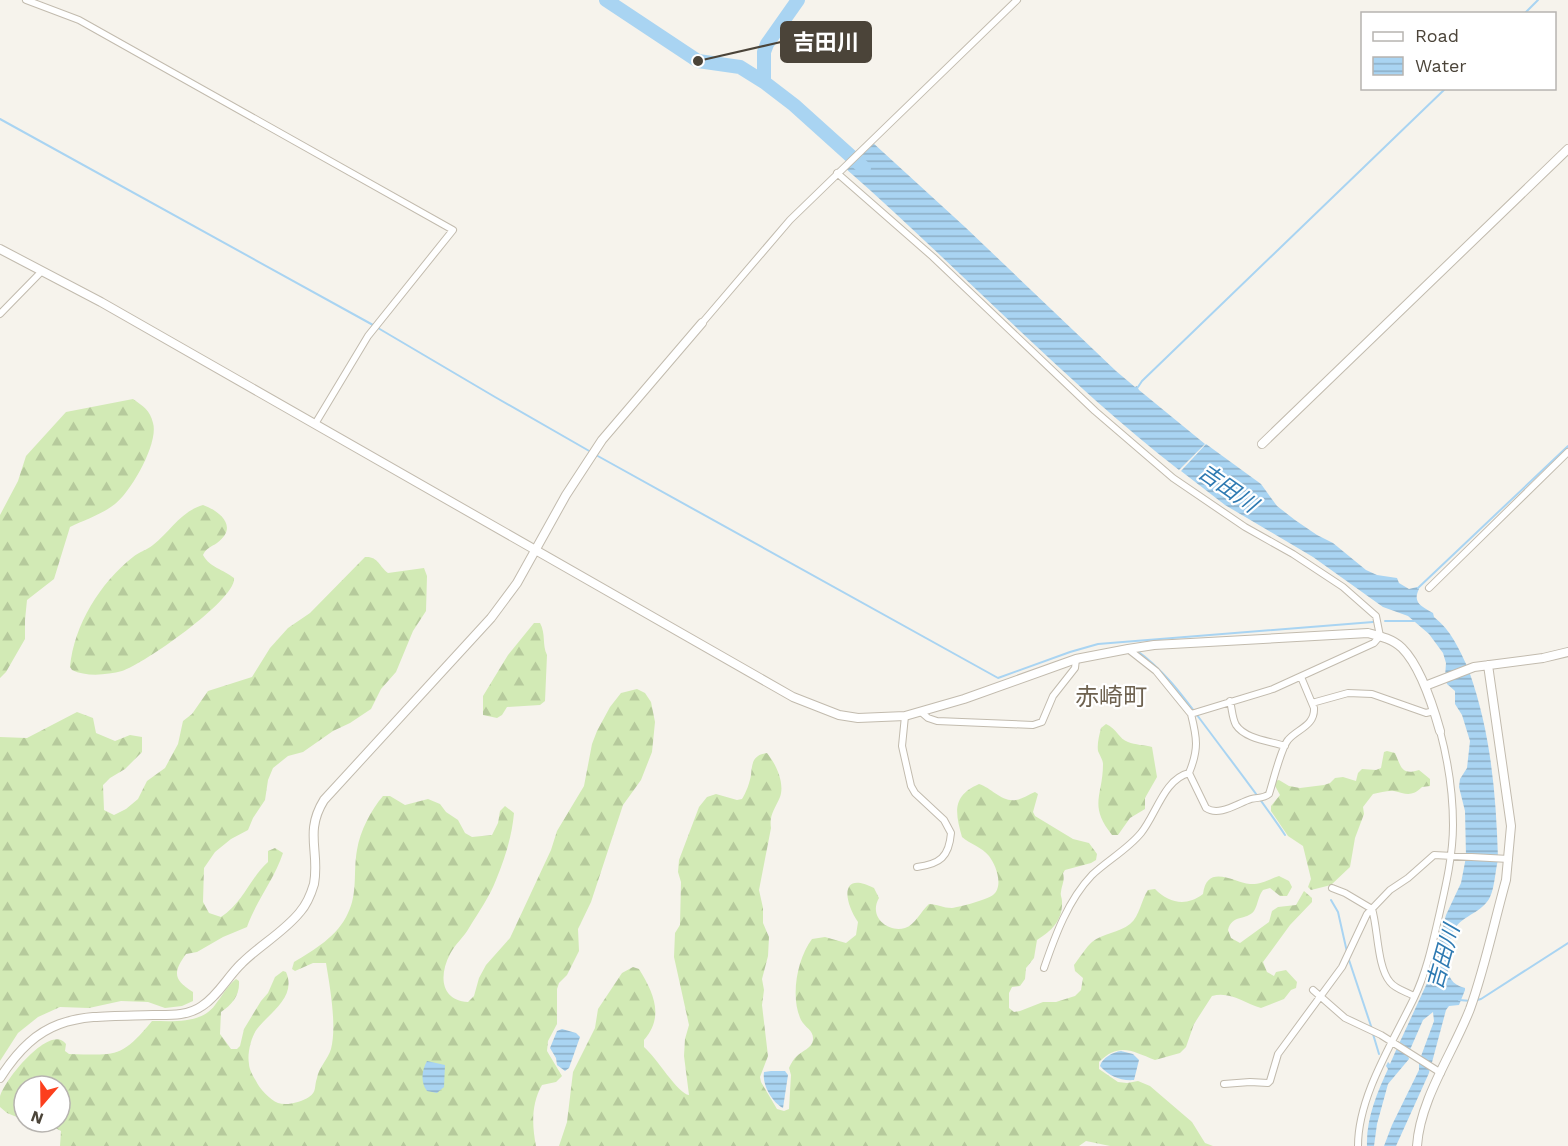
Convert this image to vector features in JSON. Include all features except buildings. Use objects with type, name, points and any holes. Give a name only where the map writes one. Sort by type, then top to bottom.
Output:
[{"type":"street","points":[[26,0],[80,20],[453,230],[368,336],[315,424]]},
{"type":"street","points":[[0,1078],[27,1043],[48,1028],[62,1023],[100,1017],[184,1013],[198,1008],[211,998],[242,963],[291,921],[304,907],[312,891],[315,872],[313,823],[324,800],[491,618],[517,583],[566,495],[602,440],[790,220],[1017,0]]},
{"type":"street","points":[[1262,444],[1568,148]]},
{"type":"street","points":[[838,172],[933,257],[1095,411],[1173,478],[1245,527],[1293,554],[1343,587],[1376,616],[1380,636]]},
{"type":"street","points":[[0,249],[315,424],[793,697],[839,715],[904,716],[964,699],[1076,659],[1154,645],[1368,633],[1380,636],[1403,649],[1428,684],[1440,730],[1448,766],[1453,856],[1432,948],[1414,996],[1365,1107],[1359,1130],[1358,1146]]},
{"type":"street","points":[[0,314],[42,271]]},
{"type":"street","points":[[1429,588],[1568,452]]},
{"type":"street","points":[[1195,712],[1273,689],[1374,643],[1380,636]]},
{"type":"street","points":[[1044,969],[1058,929],[1084,885],[1141,833],[1170,787],[1189,772],[1195,759],[1197,749],[1195,712],[1156,671],[1128,649]]},
{"type":"street","points":[[1428,684],[1474,667],[1543,658],[1568,652]]},
{"type":"street","points":[[921,712],[937,721],[1033,725],[1041,722],[1053,696],[1075,668],[1076,659]]},
{"type":"street","points":[[1417,1146],[1424,1114],[1439,1072],[1475,995],[1506,880],[1506,859],[1511,826],[1488,665]]},
{"type":"street","points":[[1189,772],[1209,810],[1238,806],[1256,798],[1264,798],[1269,794],[1288,740],[1310,721],[1314,712],[1300,677]]},
{"type":"street","points":[[1312,703],[1348,693],[1372,694],[1426,713],[1434,711]]},
{"type":"street","points":[[1230,701],[1235,723],[1241,729],[1253,736],[1285,746]]},
{"type":"street","points":[[904,716],[902,746],[911,786],[915,793],[944,820],[951,832],[948,846],[940,861],[917,867]]},
{"type":"street","points":[[1224,1084],[1268,1083],[1284,1043],[1342,967],[1362,923],[1390,890],[1408,878],[1434,855],[1506,859]]},
{"type":"street","points":[[1332,888],[1372,909]]},
{"type":"street","points":[[1372,909],[1376,937],[1387,978],[1393,985],[1414,996]]},
{"type":"street","points":[[1313,990],[1345,1018],[1439,1072]]},
{"type":"green space","points":[[133,399],[143,406],[152,419],[154,432],[148,454],[129,489],[115,504],[70,527],[54,579],[27,600],[25,639],[6,672],[0,678],[0,515],[18,481],[26,456],[66,412]]},
{"type":"green space","points":[[203,505],[221,515],[225,520],[227,526],[223,537],[203,555],[213,566],[234,578],[231,588],[206,615],[168,644],[133,666],[122,671],[103,674],[84,674],[72,670],[70,667],[73,651],[83,621],[110,579],[133,557],[151,547],[188,512]]},
{"type":"green space","points":[[365,557],[376,560],[388,573],[424,568],[427,576],[426,611],[413,631],[396,672],[381,689],[371,709],[303,752],[288,756],[273,768],[268,780],[265,800],[248,830],[231,839],[215,852],[204,868],[203,902],[209,913],[221,917],[241,898],[256,875],[268,862],[268,851],[275,848],[283,853],[247,927],[197,952],[186,954],[177,975],[182,984],[193,992],[193,1001],[182,1006],[165,1008],[148,1002],[121,1001],[89,1008],[60,1007],[38,1017],[18,1033],[0,1061],[0,737],[27,738],[77,712],[93,718],[96,733],[115,741],[130,735],[142,737],[142,752],[125,769],[103,785],[104,810],[114,815],[138,799],[147,781],[165,768],[178,744],[183,721],[192,714],[208,691],[252,677],[270,648],[288,628],[310,613]]},
{"type":"green space","points":[[534,623],[540,623],[542,627],[547,655],[545,701],[540,705],[507,707],[497,718],[483,715],[483,696],[508,655]]},
{"type":"green space","points":[[637,689],[645,693],[651,702],[655,722],[652,752],[641,780],[623,805],[591,902],[578,929],[579,951],[557,989],[557,1024],[548,1041],[547,1051],[562,1076],[556,1082],[542,1085],[538,1092],[533,1115],[536,1146],[60,1146],[61,1134],[72,1134],[72,1074],[13,1074],[28,1056],[39,1047],[59,1039],[66,1044],[65,1051],[69,1054],[97,1055],[116,1052],[132,1042],[152,1021],[186,1020],[202,1016],[215,1005],[236,979],[239,981],[237,995],[232,1003],[221,1012],[220,1034],[231,1049],[237,1049],[240,1046],[244,1029],[268,993],[275,977],[283,971],[286,972],[288,989],[285,997],[255,1032],[249,1051],[249,1066],[260,1087],[268,1097],[278,1103],[294,1103],[312,1095],[320,1070],[330,1053],[333,1040],[333,1018],[326,963],[313,963],[295,971],[292,969],[294,962],[332,935],[344,921],[353,898],[358,843],[370,814],[383,796],[390,796],[405,805],[428,799],[440,804],[446,812],[458,820],[465,833],[472,837],[492,835],[498,823],[500,811],[505,806],[514,813],[508,847],[493,886],[467,931],[452,950],[444,970],[444,985],[447,991],[452,997],[468,1002],[474,996],[479,978],[486,965],[510,938],[551,850],[557,831],[584,786],[592,744],[597,731],[610,707],[621,693]]},
{"type":"green space","points":[[1106,724],[1125,741],[1152,747],[1157,777],[1145,798],[1145,809],[1130,818],[1118,835],[1112,835],[1105,825],[1100,816],[1098,800],[1103,764],[1098,751],[1098,743],[1101,728]]},
{"type":"green space","points":[[1384,752],[1395,753],[1400,766],[1405,771],[1419,770],[1430,779],[1430,786],[1405,794],[1392,791],[1373,794],[1363,807],[1364,814],[1355,838],[1350,867],[1331,885],[1311,890],[1308,887],[1311,879],[1303,846],[1288,836],[1271,811],[1271,806],[1280,795],[1274,784],[1275,781],[1279,780],[1289,786],[1300,788],[1324,785],[1335,778],[1343,777],[1356,781],[1362,769],[1381,768]]},
{"type":"green space","points":[[767,753],[779,774],[781,792],[772,816],[759,890],[763,908],[763,923],[769,937],[768,956],[762,979],[764,990],[762,1005],[768,1056],[760,1077],[777,1109],[784,1111],[789,1109],[791,1075],[789,1068],[794,1059],[809,1047],[813,1040],[811,1031],[801,1020],[796,1000],[797,978],[802,957],[812,939],[825,937],[846,943],[856,935],[858,922],[848,898],[850,886],[863,883],[874,888],[879,898],[876,905],[878,917],[886,926],[899,929],[912,924],[929,904],[956,907],[985,899],[996,891],[998,876],[992,860],[983,850],[962,837],[958,820],[960,799],[979,784],[1011,800],[1035,792],[1038,794],[1033,812],[1035,816],[1073,839],[1089,843],[1097,854],[1096,860],[1091,863],[1065,870],[1063,873],[1061,914],[1052,929],[1037,940],[1034,958],[1026,968],[1025,979],[1020,986],[1012,987],[1009,993],[1009,1008],[1014,1012],[1043,1002],[1056,1002],[1075,996],[1081,990],[1083,978],[1075,971],[1074,965],[1092,942],[1126,927],[1133,921],[1148,890],[1155,889],[1166,898],[1184,902],[1203,894],[1205,885],[1215,877],[1250,884],[1261,883],[1279,876],[1289,881],[1292,887],[1287,896],[1280,896],[1270,888],[1263,890],[1254,911],[1230,925],[1228,930],[1231,938],[1240,943],[1269,922],[1272,911],[1278,907],[1296,905],[1304,891],[1312,898],[1312,902],[1290,925],[1263,962],[1267,972],[1274,976],[1276,972],[1286,970],[1297,982],[1296,988],[1291,990],[1284,999],[1261,1008],[1231,996],[1212,996],[1194,1024],[1186,1047],[1180,1053],[1155,1060],[1132,1051],[1119,1050],[1099,1062],[1099,1069],[1118,1082],[1138,1081],[1150,1086],[1192,1122],[1205,1143],[1213,1146],[1110,1146],[1086,1141],[1079,1146],[559,1146],[567,1122],[573,1072],[595,1028],[598,1009],[622,973],[633,967],[639,969],[655,1004],[654,1022],[644,1040],[644,1047],[673,1082],[689,1095],[684,1056],[689,1025],[674,957],[675,933],[680,925],[679,860],[699,807],[707,797],[716,794],[737,800],[742,799],[749,784],[754,760]]},
{"type":"green space","points":[[12,1075],[12,1115],[0,1107],[0,1097]]},
{"type":"water","points":[[872,142],[1116,371],[1205,444],[1179,470],[1135,435],[1051,360],[845,168]]},
{"type":"water","points":[[1206,444],[1261,484],[1277,506],[1317,535],[1333,543],[1366,570],[1377,575],[1397,578],[1399,583],[1409,589],[1417,587],[1419,589],[1417,601],[1433,613],[1450,634],[1468,668],[1445,677],[1446,663],[1443,653],[1429,634],[1408,616],[1383,607],[1313,557],[1225,505],[1181,471]]},
{"type":"water","points":[[1469,671],[1483,717],[1491,764],[1498,858],[1466,856],[1465,811],[1459,787],[1460,779],[1467,768],[1470,741],[1462,715],[1455,704],[1455,691],[1446,680]]},
{"type":"water","points":[[1466,857],[1498,860],[1493,888],[1487,902],[1463,920],[1452,934],[1448,972],[1453,982],[1465,990],[1459,1005],[1449,1006],[1446,1010],[1431,1066],[1420,1059],[1434,1021],[1433,1012],[1423,1020],[1409,1052],[1398,1046],[1428,981],[1446,915],[1461,883]]},
{"type":"water","points":[[562,1029],[576,1033],[580,1037],[569,1068],[565,1071],[557,1065],[550,1048],[557,1031]]},
{"type":"water","points":[[1397,1048],[1408,1055],[1409,1059],[1388,1084],[1377,1124],[1374,1146],[1367,1146],[1368,1126],[1373,1106],[1388,1069],[1386,1066],[1388,1062],[1390,1064]]},
{"type":"water","points":[[1121,1051],[1133,1054],[1139,1060],[1134,1080],[1115,1077],[1100,1066],[1108,1056]]},
{"type":"water","points":[[427,1061],[445,1065],[444,1087],[437,1093],[427,1091],[423,1084],[423,1072]]},
{"type":"water","points":[[1419,1061],[1430,1068],[1429,1073],[1396,1146],[1384,1146],[1419,1070]]},
{"type":"water","points":[[785,1071],[788,1075],[783,1108],[775,1102],[766,1088],[764,1072]]},
{"type":"waterway","name":"吉田川","points":[[606,0],[698,61],[740,67],[764,82],[794,105],[864,168]]},
{"type":"waterway","points":[[764,82],[764,52],[767,44],[798,0]]},
{"type":"waterway","points":[[1526,12],[1538,0]]},
{"type":"waterway","points":[[1138,387],[1444,90]]},
{"type":"waterway","points":[[0,119],[373,325]]},
{"type":"waterway","points":[[378,328],[591,452]]},
{"type":"waterway","points":[[1418,588],[1568,446]]},
{"type":"waterway","points":[[596,455],[998,678],[1098,644],[1373,622]]},
{"type":"waterway","points":[[1385,621],[1414,621]]},
{"type":"waterway","points":[[1136,650],[1157,667],[1184,698],[1285,835]]},
{"type":"waterway","points":[[1331,900],[1338,912],[1347,952]]},
{"type":"waterway","points":[[1477,1000],[1568,943]]},
{"type":"waterway","points":[[1348,957],[1372,1029]]},
{"type":"waterway","points":[[1459,1000],[1471,1001]]},
{"type":"waterway","points":[[1373,1034],[1379,1054]]},
{"type":"place","name":"吉田川","points":[[698,61]]},
{"type":"district","name":"赤崎町","points":[[1111,697]]}]
